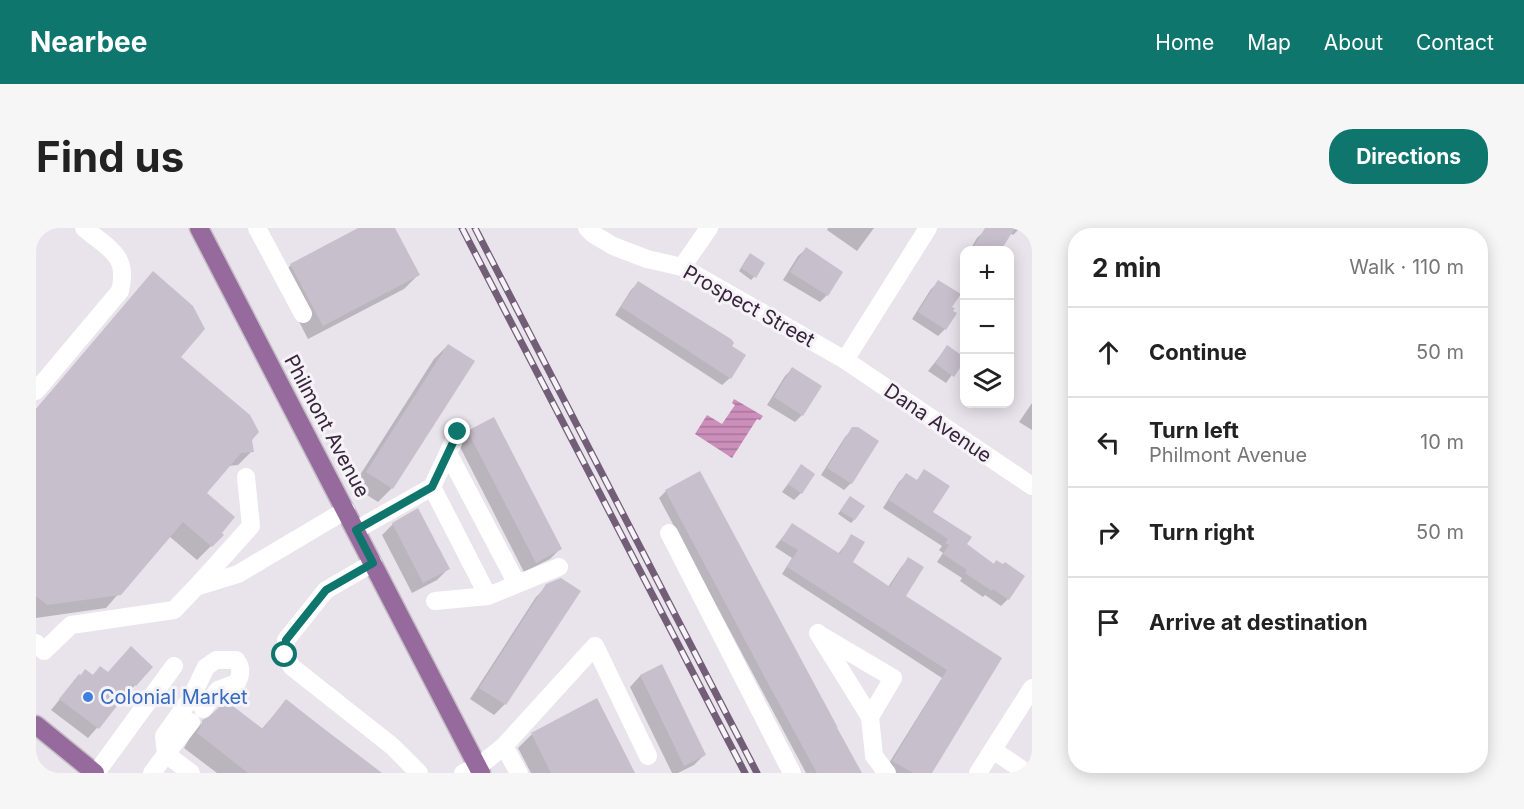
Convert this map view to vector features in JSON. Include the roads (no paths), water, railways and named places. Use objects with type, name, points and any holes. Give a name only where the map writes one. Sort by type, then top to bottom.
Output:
[{"type":"main road","name":"Philmont Avenue","points":[[199,228],[373,563],[474,771]]},
{"type":"main road","points":[[36,725],[95,773]]},
{"type":"street","points":[[36,392],[120,291],[124,273],[117,255],[84,228]]},
{"type":"street","points":[[257,228],[303,314]]},
{"type":"street","name":"Prospect Street","points":[[587,228],[613,246],[646,259],[682,267],[844,360]]},
{"type":"street","points":[[682,267],[710,228]]},
{"type":"street","points":[[844,360],[928,228]]},
{"type":"street","name":"Dana Avenue","points":[[844,360],[1032,486]]},
{"type":"street","points":[[356,530],[432,487],[458,432]]},
{"type":"street","points":[[448,453],[517,584]]},
{"type":"street","points":[[36,643],[44,651],[71,625],[174,610],[251,526],[246,477]]},
{"type":"street","points":[[432,487],[488,596]]},
{"type":"street","points":[[196,587],[238,574],[346,510]]},
{"type":"street","points":[[669,533],[792,773]]},
{"type":"street","points":[[373,563],[326,590],[286,640],[285,655],[292,667],[392,746],[419,773]]},
{"type":"street","points":[[435,601],[488,596],[559,567]]},
{"type":"street","points":[[870,717],[893,678],[818,633],[870,717],[874,756],[887,773]]},
{"type":"street","points":[[474,771],[504,746],[595,646],[648,756]]},
{"type":"street","points":[[152,773],[166,754],[196,716],[218,690],[237,683],[240,666],[236,660],[226,658],[216,660],[206,668],[191,698],[164,735],[166,754],[192,773]]},
{"type":"street","points":[[95,773],[174,666]]},
{"type":"street","points":[[978,773],[1032,688]]},
{"type":"street","points":[[504,746],[519,773]]},
{"type":"street","points":[[993,750],[1021,769],[1022,773]]},
{"type":"railway","points":[[462,228],[745,773]]},
{"type":"railway","points":[[475,228],[757,773]]},
{"type":"place","name":"Colonial Market","points":[[88,697]]}]
